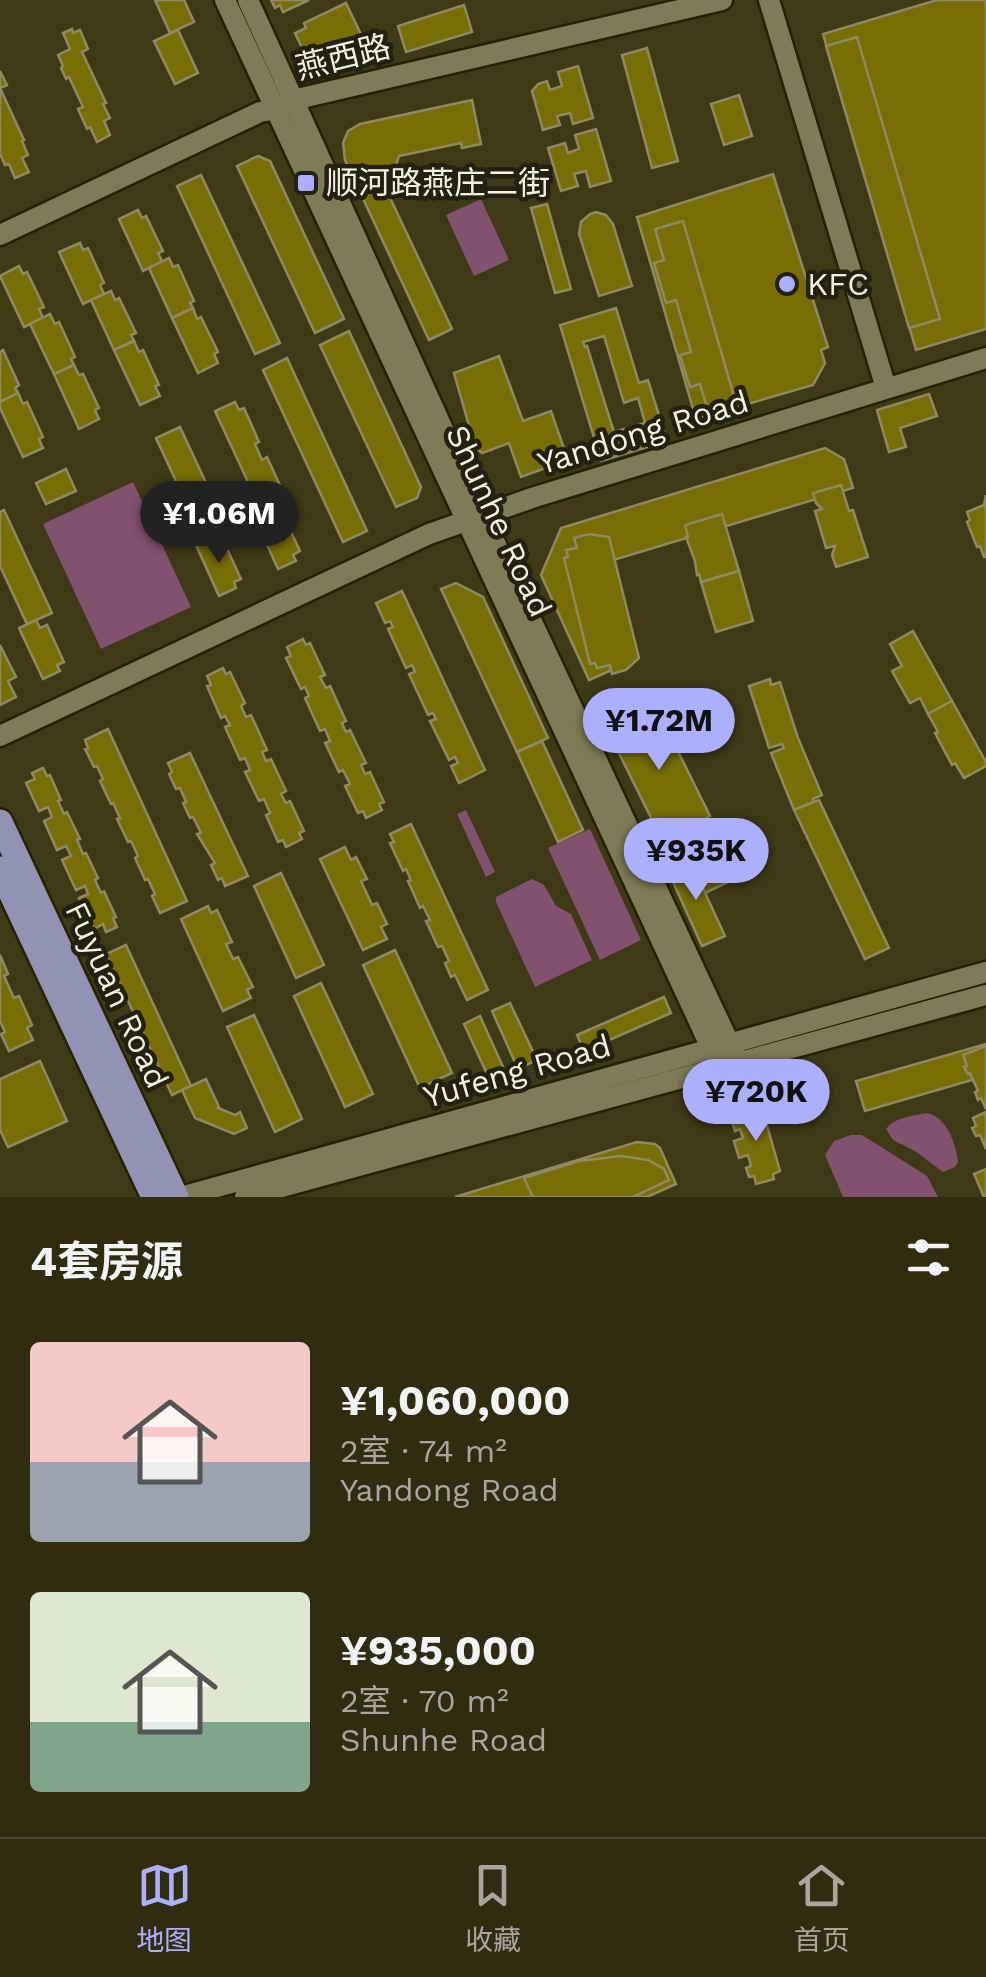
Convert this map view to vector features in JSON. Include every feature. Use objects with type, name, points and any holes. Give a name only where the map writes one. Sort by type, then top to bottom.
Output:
[{"type":"main road","name":"Fuyuan Road","points":[[0,822],[178,1197]]},
{"type":"main road","name":"Fuyuan Road","points":[[0,869],[154,1197]]},
{"type":"street","name":"Shunhe Road","points":[[224,0],[285,104]]},
{"type":"street","name":"Shunhe Road","points":[[248,0],[285,104],[724,1055]]},
{"type":"street","name":"燕西路","points":[[0,234],[260,112],[722,0]]},
{"type":"street","points":[[769,0],[886,388]]},
{"type":"street","name":"Yandong Road","points":[[0,736],[428,534],[986,358]]},
{"type":"street","name":"Yufeng Road","points":[[245,1197],[724,1055],[986,972]]},
{"type":"street","name":"Yufeng Road","points":[[178,1197],[724,1055],[986,995]]},
{"type":"shaded area","points":[[481,199],[509,260],[474,276],[446,215]]},
{"type":"shaded area","points":[[133,482],[191,607],[101,649],[43,524]]},
{"type":"shaded area","points":[[466,810],[495,872],[486,877],[457,814]]},
{"type":"shaded area","points":[[590,829],[641,940],[600,960],[548,848]]},
{"type":"shaded area","points":[[532,879],[544,885],[556,906],[571,914],[592,960],[535,987],[496,902],[496,897]]},
{"type":"shaded area","points":[[927,1113],[945,1126],[955,1147],[958,1162],[943,1172],[893,1140],[886,1129],[899,1119]]},
{"type":"shaded area","points":[[862,1135],[927,1176],[938,1197],[843,1197],[825,1155],[834,1141]]},
{"type":"building","points":[[155,0],[184,0],[194,22],[170,33]]},
{"type":"building","points":[[271,0],[309,0],[283,12]]},
{"type":"building","points":[[937,0],[986,0],[986,329],[916,350],[823,34]]},
{"type":"building","points":[[346,3],[369,51],[332,69],[322,67],[305,54],[295,33],[306,28],[304,23]]},
{"type":"building","points":[[464,5],[472,32],[406,52],[398,26]]},
{"type":"building","points":[[72,29],[73,33],[80,30],[88,49],[82,52],[110,118],[104,121],[110,135],[97,142],[78,109],[83,107],[69,77],[66,79],[58,55],[70,49],[63,33]]},
{"type":"building","points":[[178,30],[198,73],[175,84],[154,41]]},
{"type":"building","points":[[857,37],[940,319],[909,328],[826,46]]},
{"type":"building","points":[[647,48],[678,161],[652,168],[622,55]]},
{"type":"building","points":[[578,66],[593,118],[573,124],[570,113],[557,116],[560,125],[543,130],[532,91],[547,81],[550,90],[562,86],[558,72]]},
{"type":"building","points":[[0,88],[28,155],[22,158],[29,172],[15,178],[0,154]]},
{"type":"building","points":[[739,95],[752,136],[724,145],[711,104]]},
{"type":"building","points":[[472,100],[481,144],[462,148],[461,143],[399,156],[384,185],[452,329],[429,340],[345,160],[343,143],[348,131],[360,124]]},
{"type":"building","points":[[596,129],[611,181],[590,187],[586,171],[574,174],[578,186],[561,191],[548,148],[565,143],[568,153],[579,149],[575,135]]},
{"type":"building","points":[[258,156],[270,161],[344,319],[315,333],[237,166]]},
{"type":"building","points":[[773,174],[828,347],[821,350],[825,363],[813,385],[696,419],[637,217]]},
{"type":"building","points":[[201,175],[280,343],[255,354],[177,186]]},
{"type":"building","points":[[547,204],[571,289],[555,293],[531,208]]},
{"type":"building","points":[[138,210],[142,218],[146,216],[163,251],[158,253],[162,261],[143,271],[119,219]]},
{"type":"building","points":[[596,212],[606,215],[613,224],[632,286],[599,296],[579,234],[581,222]]},
{"type":"building","points":[[683,221],[736,403],[708,411],[700,384],[690,387],[680,355],[691,352],[676,300],[666,303],[654,263],[664,260],[655,229]]},
{"type":"building","points":[[80,243],[83,250],[88,248],[104,283],[100,285],[104,294],[83,304],[59,252]]},
{"type":"building","points":[[169,258],[173,267],[178,265],[194,301],[190,303],[193,308],[172,318],[149,268]]},
{"type":"building","points":[[19,266],[23,274],[27,272],[44,307],[39,309],[43,318],[24,327],[0,276]]},
{"type":"building","points":[[111,291],[115,300],[119,298],[136,333],[131,335],[134,341],[114,350],[91,300]]},
{"type":"building","points":[[193,308],[218,352],[214,354],[218,363],[198,373],[172,318]]},
{"type":"building","points":[[616,308],[639,383],[648,380],[667,441],[601,461],[560,325]],"holes":[[[604,336],[624,403],[638,398],[645,423],[614,432],[583,342]]]},
{"type":"building","points":[[50,314],[55,324],[59,322],[75,357],[71,359],[74,365],[54,374],[30,324]]},
{"type":"building","points":[[349,331],[421,487],[417,498],[396,507],[320,345]]},
{"type":"building","points":[[134,341],[139,352],[143,350],[159,385],[155,386],[160,396],[140,405],[114,350]]},
{"type":"building","points":[[3,350],[19,385],[15,388],[18,393],[0,402],[0,352]]},
{"type":"building","points":[[499,356],[523,421],[551,411],[568,460],[521,477],[509,443],[482,453],[475,447],[454,373]]},
{"type":"building","points":[[287,358],[367,531],[343,542],[263,370]]},
{"type":"building","points":[[74,365],[79,375],[83,374],[99,408],[95,410],[99,419],[79,429],[54,374]]},
{"type":"building","points":[[18,393],[23,404],[27,402],[43,437],[39,439],[43,448],[23,457],[0,408],[0,402]]},
{"type":"building","points":[[929,394],[937,416],[900,428],[906,447],[889,452],[877,410]]},
{"type":"building","points":[[235,402],[239,410],[244,408],[259,442],[255,444],[262,460],[267,457],[284,494],[279,497],[283,505],[263,514],[215,411]]},
{"type":"building","points":[[180,427],[228,530],[204,541],[156,438]]},
{"type":"building","points":[[825,448],[844,459],[853,488],[580,570],[623,665],[589,680],[541,575],[561,528]]},
{"type":"building","points":[[66,469],[76,491],[46,504],[36,483]]},
{"type":"building","points":[[841,485],[868,557],[836,567],[832,555],[835,546],[826,548],[815,511],[822,509],[813,493]]},
{"type":"building","points":[[986,495],[984,557],[967,522],[967,512],[984,505]]},
{"type":"building","points":[[4,510],[52,613],[27,624],[0,566],[0,512]]},
{"type":"building","points":[[272,510],[276,518],[283,515],[300,551],[293,555],[296,561],[278,569],[255,518]]},
{"type":"building","points":[[722,514],[739,571],[701,582],[685,525]]},
{"type":"building","points":[[589,534],[609,537],[639,658],[626,670],[612,674],[610,665],[597,668],[595,663],[590,664],[564,558],[568,557],[566,550],[577,548],[574,538]]},
{"type":"building","points":[[213,537],[216,545],[224,542],[241,579],[234,582],[236,588],[219,596],[196,545]]},
{"type":"building","points":[[739,571],[753,621],[716,632],[701,582]]},
{"type":"building","points":[[456,583],[483,597],[548,738],[517,752],[441,589]]},
{"type":"building","points":[[402,591],[485,770],[459,783],[451,766],[458,763],[455,757],[449,760],[430,721],[436,719],[433,713],[428,715],[409,674],[415,672],[412,665],[406,668],[388,629],[393,627],[390,621],[385,623],[376,603]]},
{"type":"building","points":[[36,620],[40,628],[47,625],[64,662],[57,665],[60,671],[43,679],[19,628]]},
{"type":"building","points":[[913,631],[952,701],[928,714],[920,698],[910,703],[892,671],[902,666],[890,644]]},
{"type":"building","points":[[303,639],[306,645],[310,643],[325,675],[320,677],[326,688],[330,686],[346,721],[342,723],[346,732],[350,730],[366,763],[361,765],[365,774],[370,772],[384,802],[379,804],[382,810],[366,818],[363,811],[358,813],[345,786],[350,784],[343,770],[339,772],[325,743],[330,741],[325,729],[320,731],[305,698],[309,696],[305,687],[301,689],[286,658],[291,656],[287,647]]},
{"type":"building","points":[[0,645],[16,677],[8,681],[16,697],[0,705]]},
{"type":"building","points":[[223,668],[226,674],[230,672],[245,703],[241,706],[246,717],[251,715],[267,750],[262,752],[266,761],[271,759],[286,791],[281,794],[286,803],[290,801],[304,831],[299,833],[302,839],[286,847],[283,840],[278,842],[266,815],[270,813],[264,799],[259,801],[245,772],[250,770],[245,758],[240,760],[225,727],[230,725],[225,716],[221,718],[207,686],[211,685],[207,676]]},
{"type":"building","points":[[770,679],[771,685],[780,682],[822,795],[794,810],[771,753],[784,748],[782,744],[769,748],[749,686]]},
{"type":"building","points":[[952,701],[986,762],[986,766],[964,778],[955,763],[952,765],[928,714]]},
{"type":"building","points":[[655,705],[710,816],[662,840],[607,729]]},
{"type":"building","points":[[108,729],[187,901],[160,913],[152,896],[155,894],[135,858],[138,856],[100,781],[103,779],[85,749],[85,740]]},
{"type":"building","points":[[542,741],[583,830],[558,842],[517,752]]},
{"type":"building","points":[[190,753],[248,876],[225,886],[211,865],[215,863],[197,834],[201,833],[183,803],[186,802],[180,788],[176,789],[169,774],[172,772],[168,763]]},
{"type":"building","points":[[43,768],[50,775],[64,814],[67,812],[83,854],[86,853],[98,878],[95,880],[101,893],[104,891],[116,917],[113,918],[117,927],[106,932],[103,924],[94,929],[79,898],[88,894],[85,886],[76,890],[62,860],[71,856],[66,846],[57,850],[44,821],[52,817],[48,807],[39,811],[26,783],[35,779],[32,773]]},
{"type":"building","points":[[819,800],[889,948],[865,959],[794,810]]},
{"type":"building","points":[[411,824],[488,990],[467,1000],[455,975],[451,977],[445,963],[449,961],[442,946],[438,947],[426,921],[430,920],[423,906],[420,908],[406,869],[403,871],[390,843],[394,842],[390,834]]},
{"type":"building","points":[[745,835],[760,867],[705,893],[690,860]]},
{"type":"building","points":[[345,847],[351,860],[356,857],[367,879],[361,881],[372,905],[377,903],[387,924],[381,927],[387,939],[363,950],[320,859]]},
{"type":"building","points":[[690,860],[725,936],[702,946],[668,871]]},
{"type":"building","points":[[281,873],[324,965],[296,978],[254,886]]},
{"type":"building","points":[[208,906],[211,913],[217,910],[232,942],[226,944],[233,959],[238,957],[253,987],[247,990],[251,998],[223,1011],[181,919]]},
{"type":"building","points":[[126,945],[191,1086],[172,1095],[106,954]]},
{"type":"building","points":[[395,950],[452,1073],[420,1088],[363,965]]},
{"type":"building","points":[[0,955],[14,998],[19,996],[32,1025],[27,1028],[33,1040],[9,1051],[1,1034],[5,1032],[0,1021]]},
{"type":"building","points":[[321,983],[373,1094],[345,1107],[294,996]]},
{"type":"building","points":[[664,997],[671,1013],[584,1051],[577,1035]]},
{"type":"building","points":[[510,1003],[537,1060],[518,1069],[492,1011]]},
{"type":"building","points":[[254,1015],[302,1119],[275,1132],[227,1027]]},
{"type":"building","points":[[480,1016],[504,1069],[488,1076],[464,1024]]},
{"type":"building","points":[[986,1044],[986,1076],[865,1111],[856,1081]]},
{"type":"building","points":[[986,1046],[986,1109],[981,1098],[978,1100],[963,1055]]},
{"type":"building","points":[[40,1061],[67,1121],[8,1147],[0,1130],[0,1079]]},
{"type":"building","points":[[206,1079],[218,1108],[235,1115],[240,1112],[247,1128],[234,1134],[195,1118],[182,1090]]},
{"type":"building","points":[[752,1105],[754,1110],[762,1108],[780,1171],[773,1174],[774,1179],[756,1184],[746,1168],[751,1166],[748,1155],[739,1158],[734,1141],[743,1138],[732,1122],[738,1121],[734,1110]]},
{"type":"building","points":[[986,1112],[986,1149],[972,1128],[976,1126],[973,1118]]},
{"type":"building","points":[[637,1142],[660,1148],[676,1184],[647,1197],[455,1197]]},
{"type":"building","points":[[621,1156],[648,1160],[664,1169],[669,1180],[633,1197],[533,1197],[524,1178],[579,1161]]},
{"type":"building","points":[[986,1169],[986,1197],[984,1197],[974,1174]]},
{"type":"place","name":"顺河路燕庄二街","points":[[306,183]]},
{"type":"place","name":"KFC","points":[[787,284]]}]
